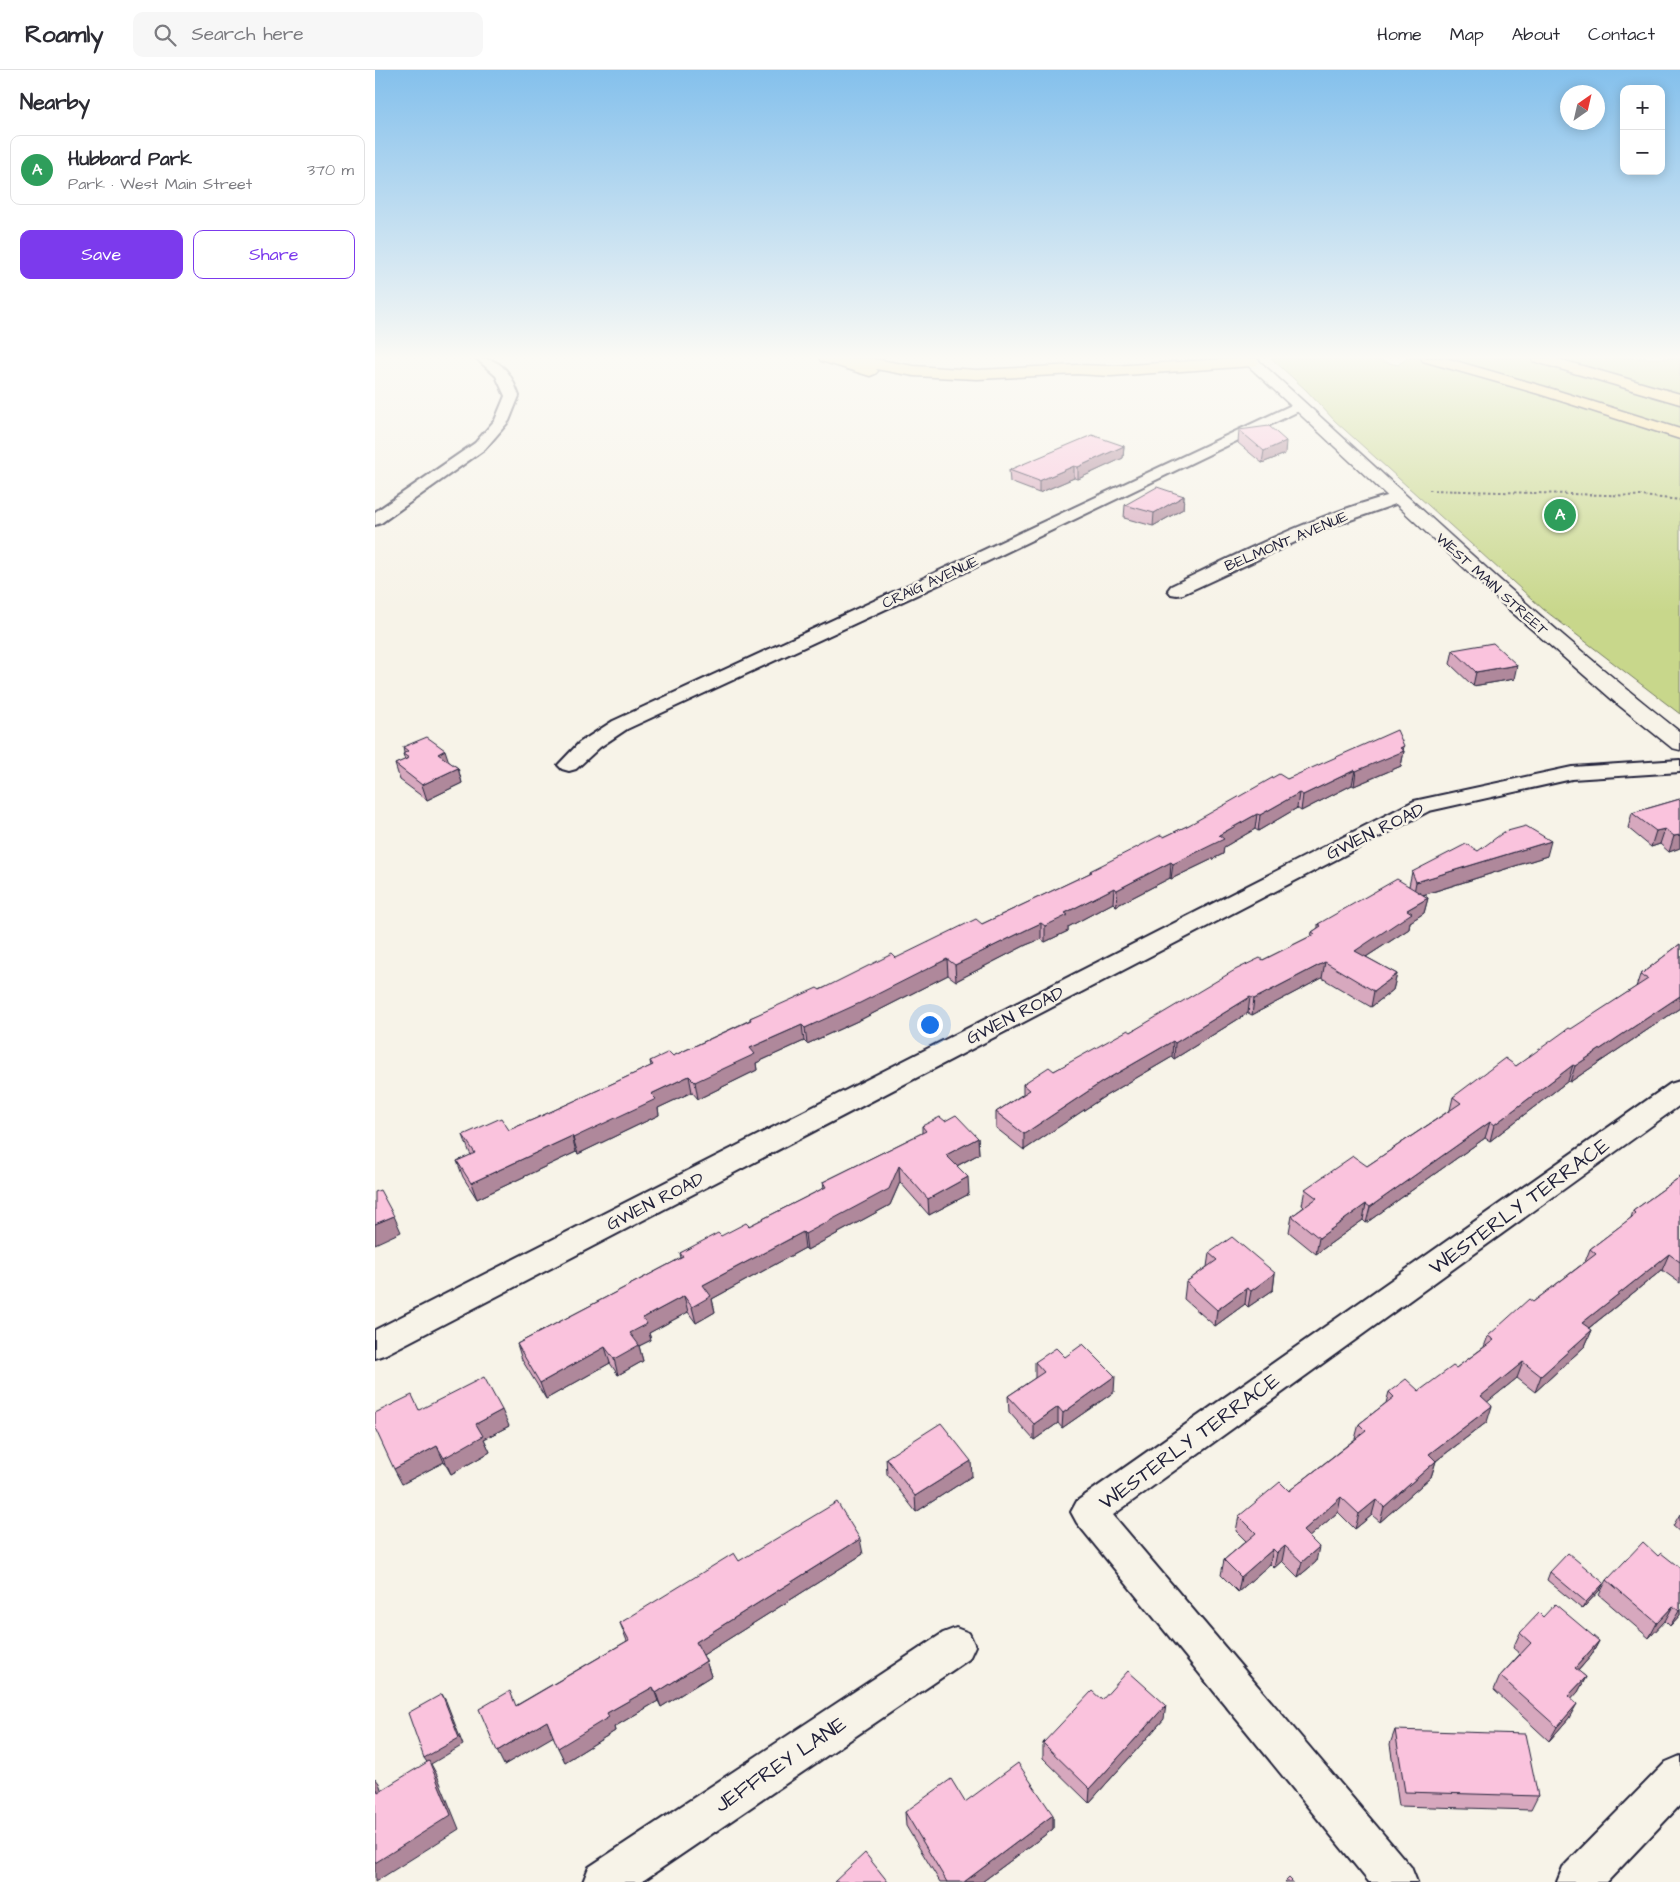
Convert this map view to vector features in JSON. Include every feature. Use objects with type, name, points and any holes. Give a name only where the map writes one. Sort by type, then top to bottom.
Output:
[{"type":"main road","name":"WEST MAIN STREET","points":[[1338,443],[1575,658],[1680,743]]},
{"type":"street","points":[[375,520],[483,443]]},
{"type":"street","name":"CRAIG AVENUE","points":[[569,765],[587,746],[620,725],[1237,443]]},
{"type":"street","name":"BELMONT AVENUE","points":[[1177,590],[1253,554],[1336,519],[1397,498]]},
{"type":"street","name":"GWEN ROAD","points":[[375,1345],[1422,806],[1572,773],[1680,766]]},
{"type":"street","name":"WESTERLY TERRACE","points":[[1396,1882],[1089,1512],[1680,1090]]},
{"type":"street","name":"JEFFREY LANE","points":[[604,1882],[957,1646]]},
{"type":"street","points":[[1578,1882],[1680,1776]]},
{"type":"path","points":[[1429,490],[1642,496],[1680,500]]},
{"type":"green space","points":[[1359,443],[1680,443],[1680,714],[1543,609]]},
{"type":"building","points":[[1074,443],[1114,443],[1124,446],[1078,467],[1074,466],[1039,481],[1009,470]]},
{"type":"building","points":[[1254,443],[1283,443],[1264,451]]},
{"type":"building","points":[[1157,487],[1184,496],[1154,513],[1125,505]]},
{"type":"building","points":[[1493,643],[1517,665],[1476,672],[1453,650]]},
{"type":"building","points":[[1397,730],[1404,746],[1400,748],[1404,751],[1355,770],[1303,795],[1299,793],[1219,835],[1224,839],[1173,864],[1171,862],[1117,890],[1114,888],[1065,913],[1068,915],[1045,926],[1041,923],[955,965],[947,959],[860,1003],[805,1028],[802,1025],[750,1048],[755,1054],[695,1082],[689,1076],[651,1094],[656,1099],[471,1183],[457,1161],[475,1153],[463,1135],[501,1118],[509,1130],[537,1118],[653,1065],[650,1061],[669,1052],[673,1056],[751,1020],[750,1018],[817,988],[820,990],[892,954],[896,958],[976,919],[982,924],[1092,872],[1090,871],[1161,835],[1164,837],[1189,825],[1279,774],[1287,779]]},
{"type":"building","points":[[427,737],[445,750],[438,754],[458,768],[422,785],[395,764],[409,758],[403,754],[408,751],[403,747]]},
{"type":"building","points":[[1680,799],[1680,835],[1674,836],[1665,829],[1656,831],[1632,813]]},
{"type":"building","points":[[1526,826],[1551,841],[1416,882],[1412,872],[1466,844],[1478,851],[1504,832]]},
{"type":"building","points":[[1397,879],[1428,898],[1407,910],[1412,913],[1355,951],[1397,974],[1374,991],[1325,962],[1254,999],[1250,997],[1175,1043],[1173,1041],[1102,1082],[1024,1134],[996,1112],[1030,1090],[1023,1084],[1049,1067],[1054,1071],[1128,1030],[1131,1032],[1235,970],[1260,958],[1263,960],[1315,934],[1312,932],[1321,926],[1318,924]]},
{"type":"building","points":[[1680,944],[1680,996],[1575,1066],[1573,1065],[1494,1125],[1490,1122],[1370,1207],[1366,1204],[1319,1238],[1292,1216],[1317,1198],[1305,1189],[1353,1156],[1367,1166],[1461,1103],[1453,1097],[1505,1058],[1516,1066],[1569,1028],[1571,1029],[1648,979],[1640,975]]},
{"type":"building","points":[[956,1115],[978,1138],[946,1155],[968,1177],[928,1199],[899,1166],[889,1189],[703,1285],[711,1296],[692,1307],[684,1296],[643,1318],[647,1324],[630,1333],[639,1345],[614,1359],[605,1347],[540,1383],[517,1344],[683,1257],[680,1253],[718,1233],[721,1236],[746,1223],[749,1226],[826,1187],[823,1182],[926,1131],[922,1126],[940,1117],[945,1121]]},
{"type":"building","points":[[1680,1177],[1680,1262],[1669,1254],[1582,1323],[1592,1330],[1541,1376],[1523,1362],[1481,1396],[1492,1406],[1429,1454],[1436,1461],[1384,1507],[1376,1500],[1359,1514],[1341,1497],[1303,1531],[1319,1547],[1302,1562],[1285,1546],[1277,1553],[1273,1549],[1241,1577],[1224,1560],[1256,1533],[1239,1516],[1280,1482],[1289,1491],[1366,1431],[1359,1424],[1394,1397],[1389,1392],[1406,1379],[1419,1391],[1453,1366],[1456,1368],[1494,1340],[1488,1336],[1529,1299],[1533,1302],[1596,1254],[1590,1249],[1636,1214],[1633,1211]]},
{"type":"building","points":[[380,1190],[394,1216],[375,1224],[375,1192]]},
{"type":"building","points":[[1232,1237],[1275,1273],[1251,1291],[1247,1288],[1217,1310],[1186,1282],[1217,1260],[1209,1253]]},
{"type":"building","points":[[1083,1344],[1115,1376],[1063,1413],[1058,1407],[1034,1424],[1008,1396],[1044,1372],[1035,1362],[1056,1348],[1065,1357]]},
{"type":"building","points":[[484,1377],[502,1410],[476,1424],[483,1436],[444,1458],[437,1446],[394,1469],[375,1428],[375,1413],[412,1395],[419,1410]]},
{"type":"building","points":[[941,1423],[971,1461],[915,1496],[886,1458]]},
{"type":"building","points":[[837,1502],[860,1539],[696,1642],[706,1661],[656,1693],[653,1687],[607,1713],[609,1717],[558,1748],[547,1721],[497,1751],[479,1709],[510,1691],[516,1706],[629,1640],[620,1623],[734,1553],[739,1561]]},
{"type":"building","points":[[1643,1542],[1658,1556],[1661,1553],[1680,1568],[1680,1610],[1673,1606],[1657,1623],[1607,1580]]},
{"type":"building","points":[[1568,1553],[1604,1583],[1586,1602],[1550,1572]]},
{"type":"building","points":[[1555,1604],[1599,1641],[1575,1668],[1586,1677],[1568,1696],[1577,1704],[1557,1727],[1500,1676],[1531,1643],[1520,1633],[1539,1613],[1543,1617]]},
{"type":"building","points":[[1128,1671],[1166,1705],[1090,1789],[1043,1743],[1092,1691],[1102,1700]]},
{"type":"building","points":[[442,1694],[459,1738],[424,1758],[408,1713]]},
{"type":"building","points":[[1395,1730],[1525,1734],[1538,1796],[1405,1792]]},
{"type":"building","points":[[429,1761],[451,1815],[375,1863],[375,1785],[378,1792]]},
{"type":"building","points":[[1018,1763],[1053,1815],[964,1882],[947,1882],[905,1812],[951,1779],[965,1802]]},
{"type":"building","points":[[865,1853],[888,1882],[834,1882]]},
{"type":"building","points":[[1289,1878],[1293,1882],[1285,1882]]},
{"type":"place","name":"Hubbard Park","points":[[1560,515]]}]
